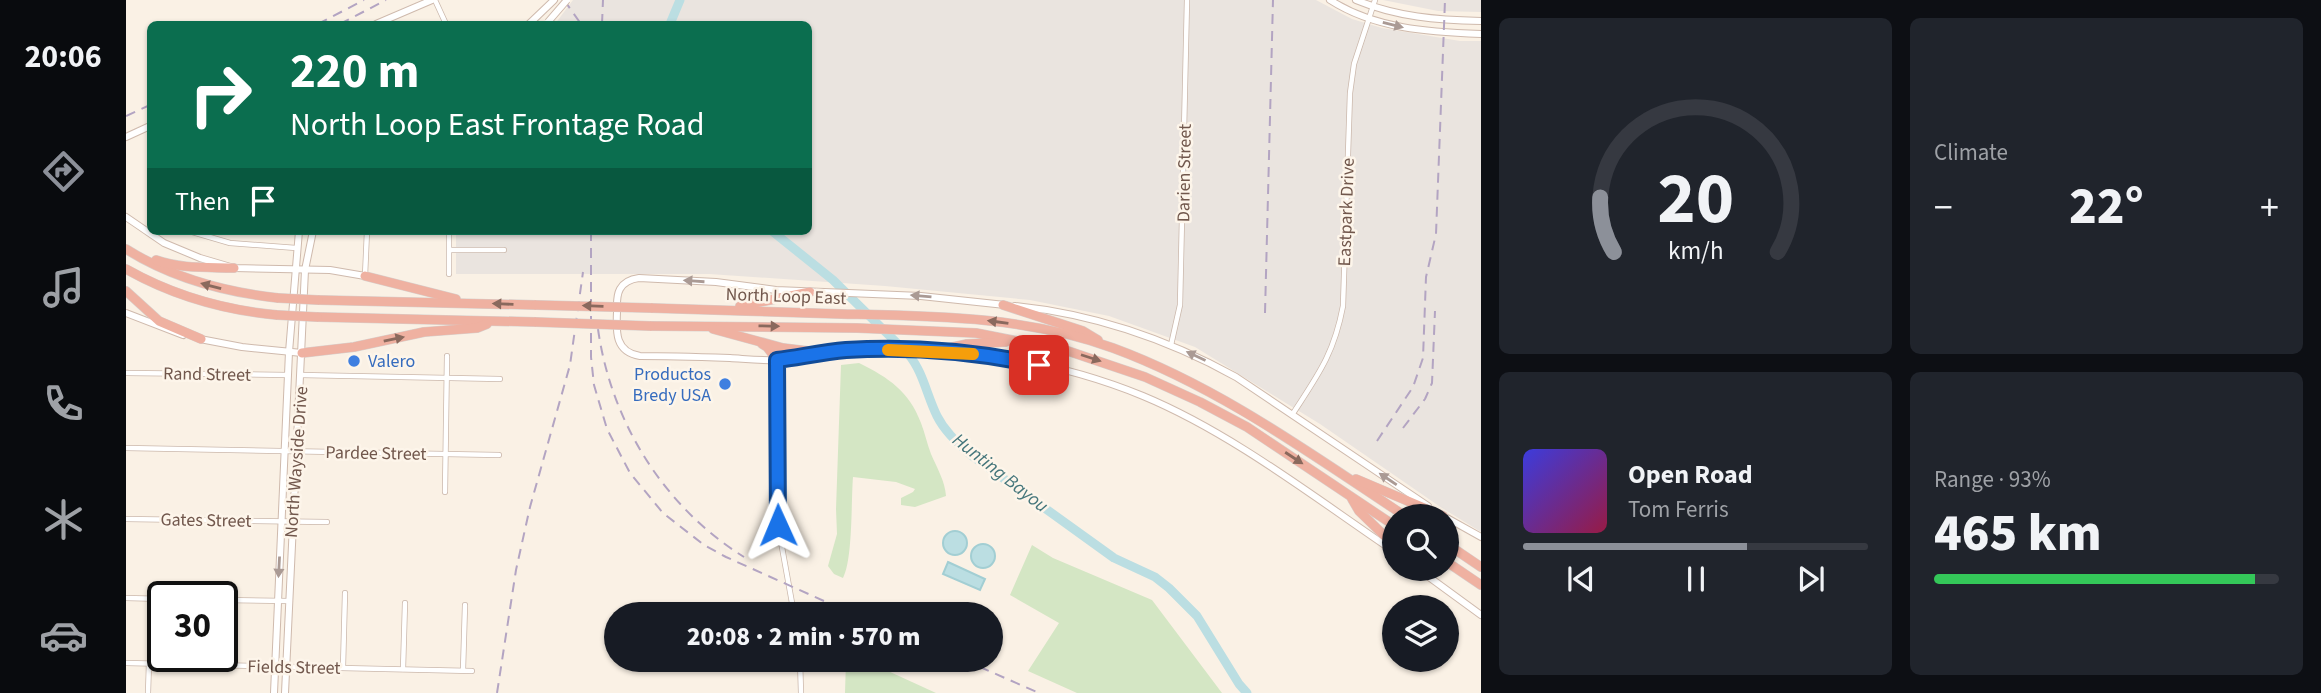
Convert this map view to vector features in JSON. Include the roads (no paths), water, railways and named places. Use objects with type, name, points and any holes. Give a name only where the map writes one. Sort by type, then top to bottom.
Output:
[{"type":"highway","points":[[126,248],[168,264],[234,268]]},
{"type":"highway","name":"North Loop East","points":[[126,248],[141,259],[187,279],[231,291],[278,298],[967,317],[1048,330],[1112,348],[1186,380],[1236,406],[1387,504]]},
{"type":"highway","name":"North Loop East","points":[[126,269],[160,286],[204,301],[254,313],[276,315],[650,326],[903,329],[976,333],[1025,342],[1068,351],[1145,376],[1200,401],[1247,428],[1382,517]]},
{"type":"highway","points":[[365,276],[471,302]]},
{"type":"highway","points":[[126,291],[159,321],[201,339]]},
{"type":"highway","points":[[721,310],[810,292]]},
{"type":"highway","points":[[1003,305],[1083,331],[1112,348]]},
{"type":"highway","points":[[302,353],[354,347],[424,332],[477,328],[494,322]]},
{"type":"highway","points":[[701,325],[800,351],[824,353]]},
{"type":"highway","points":[[757,341],[767,347],[777,360]]},
{"type":"highway","points":[[935,351],[975,344],[1025,342]]},
{"type":"highway","points":[[1335,470],[1415,504]]},
{"type":"highway","points":[[1349,494],[1359,511],[1382,533]]},
{"type":"highway","points":[[1459,552],[1481,567]]},
{"type":"highway","points":[[1459,570],[1481,585]]},
{"type":"main road","points":[[383,21],[434,0]]},
{"type":"main road","points":[[533,21],[554,0]]},
{"type":"main road","points":[[549,21],[567,0]]},
{"type":"main road","points":[[1330,0],[1369,18],[1416,30],[1481,34]]},
{"type":"main road","points":[[1356,0],[1421,18],[1481,21]]},
{"type":"main road","points":[[1461,21],[1461,33]]},
{"type":"main road","points":[[126,137],[147,127]]},
{"type":"main road","points":[[126,217],[147,231]]},
{"type":"main road","points":[[152,235],[164,243],[200,258],[234,268],[330,270],[365,276]]},
{"type":"main road","name":"North Wayside Drive","points":[[274,693],[289,352],[298,235]]},
{"type":"main road","name":"North Wayside Drive","points":[[285,693],[305,270],[312,235]]},
{"type":"main road","points":[[1382,543],[1245,452],[1174,410],[1101,381],[1055,368],[986,355],[935,351],[860,350],[777,360],[640,356],[622,348],[617,335],[619,290],[631,279],[651,278],[810,292],[921,296],[1040,308],[1119,326],[1171,345],[1236,377],[1426,504]]},
{"type":"main road","points":[[126,313],[170,331],[201,339],[242,347],[302,353]]},
{"type":"main road","points":[[1459,524],[1481,537]]},
{"type":"main road","points":[[1434,581],[1481,615]]},
{"type":"street","points":[[434,0],[444,21]]},
{"type":"street","name":"Darien Street","points":[[1171,345],[1181,305],[1187,0]]},
{"type":"street","name":"Eastpark Drive","points":[[1292,415],[1327,361],[1338,334],[1343,306],[1350,93],[1354,64],[1374,3]]},
{"type":"street","points":[[203,235],[230,243],[296,248]]},
{"type":"street","points":[[365,276],[367,235]]},
{"type":"street","points":[[449,235],[449,274]]},
{"type":"street","points":[[450,250],[504,250]]},
{"type":"street","points":[[445,492],[447,356]]},
{"type":"street","points":[[777,360],[778,525],[792,602]]},
{"type":"street","name":"Rand Street","points":[[126,373],[288,375]]},
{"type":"street","points":[[301,375],[500,379]]},
{"type":"street","name":"Pardee Street","points":[[126,448],[499,456]]},
{"type":"street","name":"Gates Street","points":[[126,519],[327,522]]},
{"type":"street","points":[[343,667],[345,593]]},
{"type":"street","points":[[126,598],[147,599]]},
{"type":"street","points":[[238,600],[288,601]]},
{"type":"street","points":[[403,669],[405,603]]},
{"type":"street","points":[[463,670],[465,605]]},
{"type":"street","name":"Fields Street","points":[[126,663],[147,663]]},
{"type":"street","name":"Fields Street","points":[[238,666],[472,671]]},
{"type":"street","points":[[148,693],[149,672]]},
{"type":"street","points":[[800,672],[801,693]]},
{"type":"water","points":[[955,531],[966,538],[967,543],[960,554],[955,555],[944,548],[943,543],[950,532]]},
{"type":"water","points":[[983,544],[994,551],[995,556],[988,567],[983,568],[972,561],[971,556],[978,545]]},
{"type":"water","points":[[948,562],[985,579],[980,590],[943,574]]},
{"type":"waterway","name":"Hunting Bayou","points":[[671,21],[680,0]]},
{"type":"waterway","name":"Hunting Bayou","points":[[777,235],[833,280],[909,355],[921,376],[937,416],[957,442],[971,455],[1114,558],[1155,577],[1169,588],[1197,616],[1247,693]]},
{"type":"railway","points":[[324,21],[364,0]]},
{"type":"railway","points":[[346,21],[386,0]]},
{"type":"railway","points":[[564,0],[579,21]]},
{"type":"railway","points":[[602,21],[603,0]]},
{"type":"railway","points":[[1265,313],[1273,0]]},
{"type":"railway","points":[[1377,441],[1413,387],[1423,358],[1426,277],[1436,234],[1445,0]]},
{"type":"railway","points":[[126,116],[147,106]]},
{"type":"railway","points":[[591,235],[591,357],[594,385],[607,429],[630,473],[663,513],[704,545],[826,602]]},
{"type":"railway","points":[[497,693],[516,570],[530,507],[570,365],[583,272]]},
{"type":"railway","points":[[1403,428],[1425,399],[1432,383],[1435,311]]},
{"type":"railway","points":[[598,329],[615,397],[646,459],[689,513],[715,537],[744,557]]},
{"type":"railway","points":[[991,672],[1039,693]]},
{"type":"place","name":"Valero","points":[[354,361]]},
{"type":"place","name":"Productos Bredy USA","points":[[725,384]]}]
